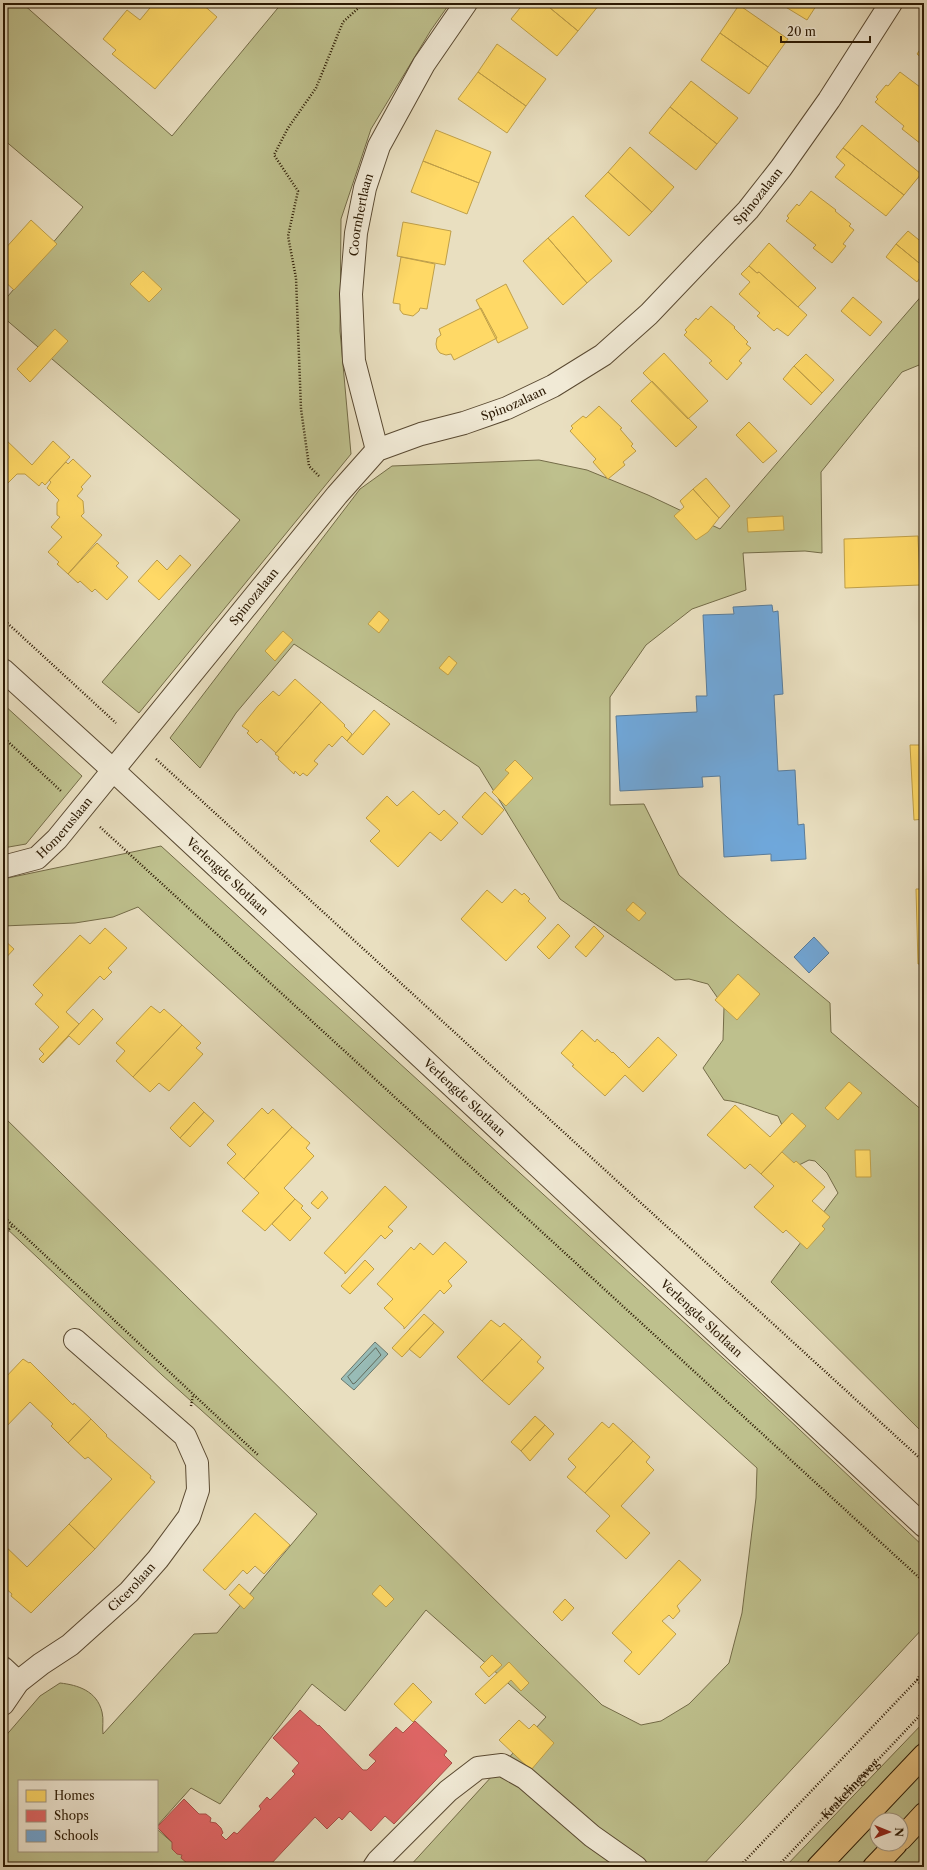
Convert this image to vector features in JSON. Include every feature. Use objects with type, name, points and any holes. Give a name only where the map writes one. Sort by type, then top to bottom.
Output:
[{"type":"main road","points":[[818,1867],[924,1755]]},
{"type":"main road","points":[[909,1830],[924,1814]]},
{"type":"main road","points":[[874,1867],[888,1852]]},
{"type":"street","name":"Coornhertlaan","points":[[377,450],[354,361],[350,294],[356,233],[365,188],[379,146],[424,64],[466,3]]},
{"type":"street","name":"Spinozalaan","points":[[113,770],[337,495],[377,450],[420,434],[464,423],[507,408],[553,386],[603,355],[649,314],[748,210],[782,168],[829,100],[891,3]]},
{"type":"street","name":"Verlengde Slotlaan","points":[[3,670],[920,1515]]},
{"type":"street","name":"Homeruslaan","points":[[3,866],[37,858],[57,839],[113,770]]},
{"type":"street","name":"Cicerolaan","points":[[3,1704],[10,1675],[41,1664],[70,1645],[129,1592],[158,1559],[189,1517],[198,1490],[197,1463],[185,1436],[74,1340]]},
{"type":"street","points":[[374,1867],[378,1861],[448,1791],[478,1768],[502,1765],[525,1778],[592,1836],[636,1867]]},
{"type":"path","points":[[337,495],[309,466],[301,410],[296,278],[288,236],[298,192],[274,155],[288,128],[316,88],[343,22],[364,3]]},
{"type":"path","points":[[3,619],[924,1462]]},
{"type":"path","points":[[3,737],[924,1582]]},
{"type":"path","points":[[3,1216],[258,1455]]},
{"type":"path","points":[[3,1236],[13,1225]]},
{"type":"path","points":[[739,1867],[917,1680],[924,1668]]},
{"type":"path","points":[[917,1680],[924,1688]]},
{"type":"path","name":"Krakelingweg","points":[[777,1867],[924,1711]]},
{"type":"green space","points":[[3,3],[22,3],[172,136],[282,3],[450,3],[431,30],[371,129],[341,219],[340,331],[351,454],[139,713],[102,682],[240,520],[3,317],[3,302],[83,207],[3,139]]},
{"type":"green space","points":[[924,293],[924,363],[902,372],[821,472],[822,553],[805,551],[743,553],[746,590],[692,609],[646,645],[610,697],[610,805],[644,804],[679,875],[830,1003],[831,1032],[924,1112],[924,1434],[771,1282],[838,1193],[827,1173],[815,1161],[809,1160],[797,1166],[779,1156],[779,1148],[785,1132],[778,1116],[724,1100],[703,1068],[723,1040],[724,1007],[708,984],[689,979],[675,980],[560,899],[479,767],[294,644],[236,713],[200,768],[170,738],[360,489],[392,466],[539,460],[587,470],[648,495],[720,529]]},
{"type":"green space","points":[[3,704],[82,776],[26,844],[3,848]]},
{"type":"green space","points":[[161,846],[746,1379],[924,1547],[924,1627],[701,1867],[409,1867],[546,1717],[426,1610],[345,1711],[312,1684],[220,1804],[191,1788],[158,1825],[158,1780],[18,1780],[18,1852],[158,1852],[158,1830],[194,1862],[190,1867],[3,1867],[3,1739],[40,1696],[60,1683],[73,1685],[86,1690],[96,1699],[103,1715],[103,1734],[194,1634],[217,1633],[317,1514],[162,1375],[3,1225],[3,1116],[602,1705],[641,1725],[661,1721],[689,1704],[729,1663],[742,1613],[756,1498],[757,1468],[138,907],[113,917],[75,923],[3,926],[3,879]]},
{"type":"green space","points":[[924,1722],[924,1738],[889,1779],[806,1867],[785,1867]]},
{"type":"green space","points":[[924,1767],[924,1803],[909,1819],[909,1812],[881,1812]]},
{"type":"green space","points":[[869,1825],[869,1852],[877,1852],[863,1867],[829,1867]]},
{"type":"green space","points":[[924,1830],[924,1867],[889,1867],[903,1852],[909,1852],[909,1846]]},
{"type":"water","points":[[375,1342],[388,1354],[354,1390],[341,1379]]},
{"type":"building: Homes","points":[[154,3],[201,3],[217,17],[155,89],[112,54],[116,50],[103,39],[127,10],[140,20]]},
{"type":"building: Homes","points":[[524,3],[544,3],[578,31],[557,56],[511,19]]},
{"type":"building: Homes","points":[[544,3],[597,3],[599,5],[578,31]]},
{"type":"building: Homes","points":[[779,3],[818,3],[807,20]]},
{"type":"building: Homes","points":[[739,5],[788,39],[768,67],[720,33]]},
{"type":"building: Homes","points":[[720,33],[768,67],[749,94],[701,60]]},
{"type":"building: Homes","points":[[497,44],[546,79],[526,106],[478,72]]},
{"type":"building: Homes","points":[[924,44],[924,60],[917,54]]},
{"type":"building: Homes","points":[[478,72],[526,106],[507,133],[458,99]]},
{"type":"building: Homes","points":[[900,72],[924,90],[924,140],[921,144],[902,129],[904,126],[875,102],[878,99],[876,97],[886,85],[888,86]]},
{"type":"building: Homes","points":[[691,81],[738,118],[717,144],[670,107]]},
{"type":"building: Homes","points":[[670,107],[717,144],[696,170],[649,133]]},
{"type":"building: Homes","points":[[862,125],[921,174],[904,195],[843,148]]},
{"type":"building: Homes","points":[[436,130],[491,152],[479,183],[423,161]]},
{"type":"building: Homes","points":[[630,147],[674,187],[652,212],[608,172]]},
{"type":"building: Homes","points":[[843,148],[904,195],[886,216],[835,177],[845,165],[836,157]]},
{"type":"building: Homes","points":[[423,161],[479,183],[467,214],[411,192]]},
{"type":"building: Homes","points":[[608,172],[652,212],[629,236],[585,196]]},
{"type":"building: Homes","points":[[811,191],[836,210],[835,211],[851,224],[849,226],[854,230],[843,244],[846,246],[832,263],[813,248],[816,245],[786,221],[789,218],[787,216],[797,204],[799,206]]},
{"type":"building: Homes","points":[[573,216],[612,261],[587,283],[548,238]]},
{"type":"building: Homes","points":[[31,220],[57,244],[14,290],[3,280],[3,251]]},
{"type":"building: Homes","points":[[403,222],[451,231],[445,265],[397,256]]},
{"type":"building: Homes","points":[[908,231],[924,244],[924,267],[896,244]]},
{"type":"building: Homes","points":[[548,238],[587,283],[563,305],[523,261]]},
{"type":"building: Homes","points":[[769,243],[816,288],[798,307],[759,272],[757,273],[749,266]]},
{"type":"building: Homes","points":[[896,244],[924,267],[924,272],[917,282],[886,257]]},
{"type":"building: Homes","points":[[401,257],[435,264],[427,309],[420,308],[419,311],[413,316],[403,314],[400,310],[400,304],[393,303]]},
{"type":"building: Homes","points":[[749,266],[757,273],[759,272],[807,315],[788,336],[777,328],[774,331],[757,316],[760,313],[739,294],[750,282],[741,274]]},
{"type":"building: Homes","points":[[143,271],[162,289],[149,302],[130,284]]},
{"type":"building: Homes","points":[[506,284],[528,328],[498,343],[476,300]]},
{"type":"building: Homes","points":[[853,297],[882,322],[870,336],[841,311]]},
{"type":"building: Homes","points":[[711,306],[735,327],[734,328],[748,342],[746,344],[751,348],[739,361],[742,363],[727,380],[709,363],[712,361],[684,335],[687,332],[685,330],[696,318],[698,320]]},
{"type":"building: Homes","points":[[481,308],[497,338],[454,360],[451,354],[446,355],[440,353],[436,344],[437,338],[441,335],[439,329]]},
{"type":"building: Homes","points":[[55,329],[68,341],[30,382],[17,369]]},
{"type":"building: Homes","points":[[664,353],[708,401],[688,419],[643,373]]},
{"type":"building: Homes","points":[[806,354],[834,380],[822,393],[794,366]]},
{"type":"building: Homes","points":[[794,366],[822,393],[811,405],[783,379]]},
{"type":"building: Homes","points":[[652,381],[697,427],[676,447],[631,401]]},
{"type":"building: Homes","points":[[599,406],[622,428],[620,429],[633,444],[631,446],[636,451],[623,462],[625,465],[608,479],[593,462],[596,459],[570,431],[573,428],[571,426],[583,416],[586,418]]},
{"type":"building: Homes","points":[[749,422],[777,451],[763,463],[736,435]]},
{"type":"building: Homes","points":[[3,437],[32,465],[53,441],[70,457],[45,485],[42,482],[39,486],[25,474],[17,474],[7,484],[3,482]]},
{"type":"building: Homes","points":[[73,459],[91,476],[81,487],[83,489],[77,496],[83,501],[84,513],[81,516],[102,535],[68,574],[57,564],[59,562],[48,552],[62,537],[51,527],[60,517],[57,515],[57,503],[59,500],[47,488],[51,482],[49,480],[66,462],[68,464]]},
{"type":"building: Homes","points":[[706,478],[730,506],[719,518],[693,489]]},
{"type":"building: Homes","points":[[693,489],[719,518],[708,532],[696,540],[674,516],[684,507],[680,501]]},
{"type":"building: Homes","points":[[783,516],[784,530],[748,532],[747,518]]},
{"type":"building: Homes","points":[[918,536],[920,585],[845,588],[844,539]]},
{"type":"building: Homes","points":[[97,543],[119,563],[116,566],[128,577],[107,600],[95,589],[92,592],[80,581],[78,583],[68,574]]},
{"type":"building: Homes","points":[[180,555],[191,565],[159,600],[138,581],[157,560],[167,570]]},
{"type":"building: Homes","points":[[379,611],[389,620],[379,633],[368,624]]},
{"type":"building: Homes","points":[[283,631],[293,640],[275,661],[265,651]]},
{"type":"building: Homes","points":[[449,656],[457,663],[448,675],[439,668]]},
{"type":"building: Homes","points":[[295,679],[321,702],[276,753],[261,739],[257,743],[247,733],[249,731],[242,726],[258,706],[273,691],[279,696]]},
{"type":"building: Homes","points":[[321,702],[345,725],[344,726],[352,734],[347,741],[342,736],[332,747],[329,744],[314,761],[318,764],[307,776],[303,773],[300,776],[295,771],[294,774],[278,759],[279,757],[275,754]]},
{"type":"building: Homes","points":[[374,710],[390,724],[363,755],[347,741]]},
{"type":"building: Homes","points":[[910,745],[924,745],[924,819],[914,820]]},
{"type":"building: Homes","points":[[515,760],[533,778],[506,806],[492,792],[509,773],[505,770]]},
{"type":"building: Homes","points":[[413,791],[439,815],[444,810],[458,823],[441,841],[430,832],[398,867],[370,841],[380,831],[366,818],[387,796],[397,806]]},
{"type":"building: Homes","points":[[485,792],[504,810],[482,835],[462,817]]},
{"type":"building: Homes","points":[[515,889],[522,895],[524,893],[530,899],[528,901],[546,918],[506,961],[461,919],[487,890],[502,903]]},
{"type":"building: Homes","points":[[916,889],[924,889],[924,963],[918,964]]},
{"type":"building: Homes","points":[[633,902],[646,913],[639,921],[626,910]]},
{"type":"building: Homes","points":[[558,924],[570,936],[549,959],[537,947]]},
{"type":"building: Homes","points":[[594,926],[604,936],[586,957],[575,947]]},
{"type":"building: Homes","points":[[105,928],[127,948],[108,968],[112,972],[104,980],[100,976],[66,1012],[79,1024],[43,1063],[39,1059],[44,1054],[39,1049],[59,1027],[35,1004],[43,995],[33,985],[80,935],[90,944]]},
{"type":"building: Homes","points":[[3,939],[14,949],[3,961]]},
{"type":"building: Homes","points":[[738,974],[760,994],[737,1020],[715,1000]]},
{"type":"building: Homes","points":[[151,1006],[160,1013],[164,1009],[182,1025],[133,1077],[116,1061],[125,1051],[116,1043]]},
{"type":"building: Homes","points":[[93,1009],[103,1019],[79,1045],[69,1036],[43,1063]]},
{"type":"building: Homes","points":[[182,1025],[201,1043],[196,1048],[203,1054],[169,1091],[159,1083],[150,1092],[133,1077]]},
{"type":"building: Homes","points":[[582,1030],[595,1042],[597,1039],[629,1068],[658,1037],[677,1055],[643,1092],[625,1075],[605,1096],[572,1066],[574,1065],[561,1053]]},
{"type":"building: Homes","points":[[849,1082],[862,1093],[838,1120],[825,1108]]},
{"type":"building: Homes","points":[[194,1102],[204,1112],[180,1138],[170,1128]]},
{"type":"building: Homes","points":[[735,1105],[770,1137],[792,1113],[806,1126],[761,1174],[750,1164],[745,1169],[707,1135]]},
{"type":"building: Homes","points":[[262,1108],[268,1114],[273,1109],[292,1127],[244,1179],[227,1163],[236,1154],[227,1145]]},
{"type":"building: Homes","points":[[204,1112],[214,1121],[190,1147],[180,1138]]},
{"type":"building: Homes","points":[[292,1127],[310,1143],[306,1148],[314,1156],[284,1188],[295,1199],[265,1231],[242,1211],[259,1193],[244,1179]]},
{"type":"building: Homes","points":[[855,1150],[870,1150],[871,1177],[856,1177]]},
{"type":"building: Homes","points":[[782,1152],[794,1163],[796,1161],[825,1187],[812,1201],[830,1217],[822,1226],[825,1229],[807,1249],[786,1230],[783,1233],[754,1207],[774,1186],[761,1174]]},
{"type":"building: Homes","points":[[385,1186],[407,1207],[388,1227],[393,1231],[385,1239],[381,1235],[345,1274],[345,1272],[324,1253]]},
{"type":"building: Homes","points":[[322,1191],[328,1198],[318,1209],[311,1203]]},
{"type":"building: Homes","points":[[295,1199],[303,1206],[301,1208],[311,1218],[290,1241],[272,1224]]},
{"type":"building: Homes","points":[[445,1242],[467,1262],[448,1281],[452,1286],[444,1294],[440,1290],[404,1329],[404,1327],[384,1308],[393,1299],[377,1284],[411,1247],[414,1250],[420,1243],[433,1255]]},
{"type":"building: Homes","points":[[365,1260],[374,1269],[350,1294],[341,1286]]},
{"type":"building: Homes","points":[[424,1314],[434,1323],[402,1357],[392,1348]]},
{"type":"building: Homes","points":[[491,1320],[500,1327],[504,1323],[522,1339],[482,1381],[457,1357]]},
{"type":"building: Homes","points":[[434,1323],[444,1332],[420,1358],[409,1349]]},
{"type":"building: Homes","points":[[522,1339],[541,1357],[537,1362],[544,1368],[509,1405],[482,1381]]},
{"type":"building: Homes","points":[[23,1359],[29,1363],[30,1362],[73,1405],[74,1403],[91,1419],[68,1443],[51,1426],[53,1424],[30,1402],[3,1430],[3,1380]]},
{"type":"building: Homes","points":[[535,1416],[545,1425],[521,1451],[511,1442]]},
{"type":"building: Homes","points":[[91,1419],[107,1435],[106,1436],[151,1476],[150,1478],[155,1482],[95,1549],[69,1524],[112,1479],[88,1457],[85,1459],[68,1443]]},
{"type":"building: Homes","points":[[602,1422],[609,1428],[613,1423],[633,1441],[585,1493],[567,1477],[576,1467],[568,1459]]},
{"type":"building: Homes","points":[[545,1425],[554,1434],[530,1461],[521,1451]]},
{"type":"building: Homes","points":[[633,1441],[650,1457],[646,1462],[654,1470],[621,1506],[650,1533],[626,1559],[596,1531],[610,1516],[585,1493]]},
{"type":"building: Homes","points":[[255,1513],[290,1545],[264,1574],[255,1566],[247,1574],[243,1570],[225,1590],[203,1570]]},
{"type":"building: Homes","points":[[69,1524],[95,1549],[31,1613],[11,1596],[12,1594],[3,1586],[3,1544],[27,1567]]},
{"type":"building: Homes","points":[[679,1560],[701,1580],[677,1606],[680,1611],[673,1619],[669,1615],[662,1621],[676,1634],[639,1675],[624,1661],[632,1652],[612,1633]]},
{"type":"building: Homes","points":[[239,1584],[254,1598],[244,1609],[229,1595]]},
{"type":"building: Homes","points":[[380,1585],[394,1599],[386,1607],[372,1594]]},
{"type":"building: Homes","points":[[565,1599],[574,1608],[562,1621],[553,1612]]},
{"type":"building: Homes","points":[[492,1655],[502,1665],[489,1677],[480,1667]]},
{"type":"building: Homes","points":[[509,1662],[529,1683],[521,1691],[511,1680],[485,1704],[475,1694]]},
{"type":"building: Homes","points":[[413,1683],[432,1702],[413,1722],[394,1704]]},
{"type":"building: Homes","points":[[519,1720],[529,1729],[534,1724],[554,1743],[531,1770],[499,1740]]},
{"type":"building: Shops","points":[[300,1710],[318,1726],[319,1725],[363,1770],[367,1770],[376,1761],[369,1755],[396,1727],[403,1733],[415,1721],[447,1751],[444,1755],[452,1763],[394,1824],[385,1816],[371,1831],[350,1811],[342,1820],[339,1817],[327,1829],[315,1817],[270,1865],[272,1867],[198,1867],[193,1863],[187,1863],[181,1858],[182,1855],[177,1854],[172,1849],[172,1842],[158,1828],[158,1826],[184,1799],[199,1814],[206,1814],[211,1818],[210,1822],[216,1823],[221,1828],[223,1833],[221,1835],[226,1840],[234,1832],[237,1834],[261,1809],[259,1806],[267,1797],[270,1800],[295,1774],[292,1771],[299,1763],[273,1738]]},
{"type":"building: Schools","points":[[772,605],[773,612],[778,611],[783,694],[774,695],[778,771],[795,770],[798,825],[804,824],[806,859],[771,861],[771,854],[724,857],[720,776],[702,777],[703,787],[620,791],[616,716],[697,712],[696,696],[707,696],[703,615],[734,614],[733,607]]},
{"type":"building: Schools","points":[[814,937],[829,953],[809,973],[794,957]]}]
